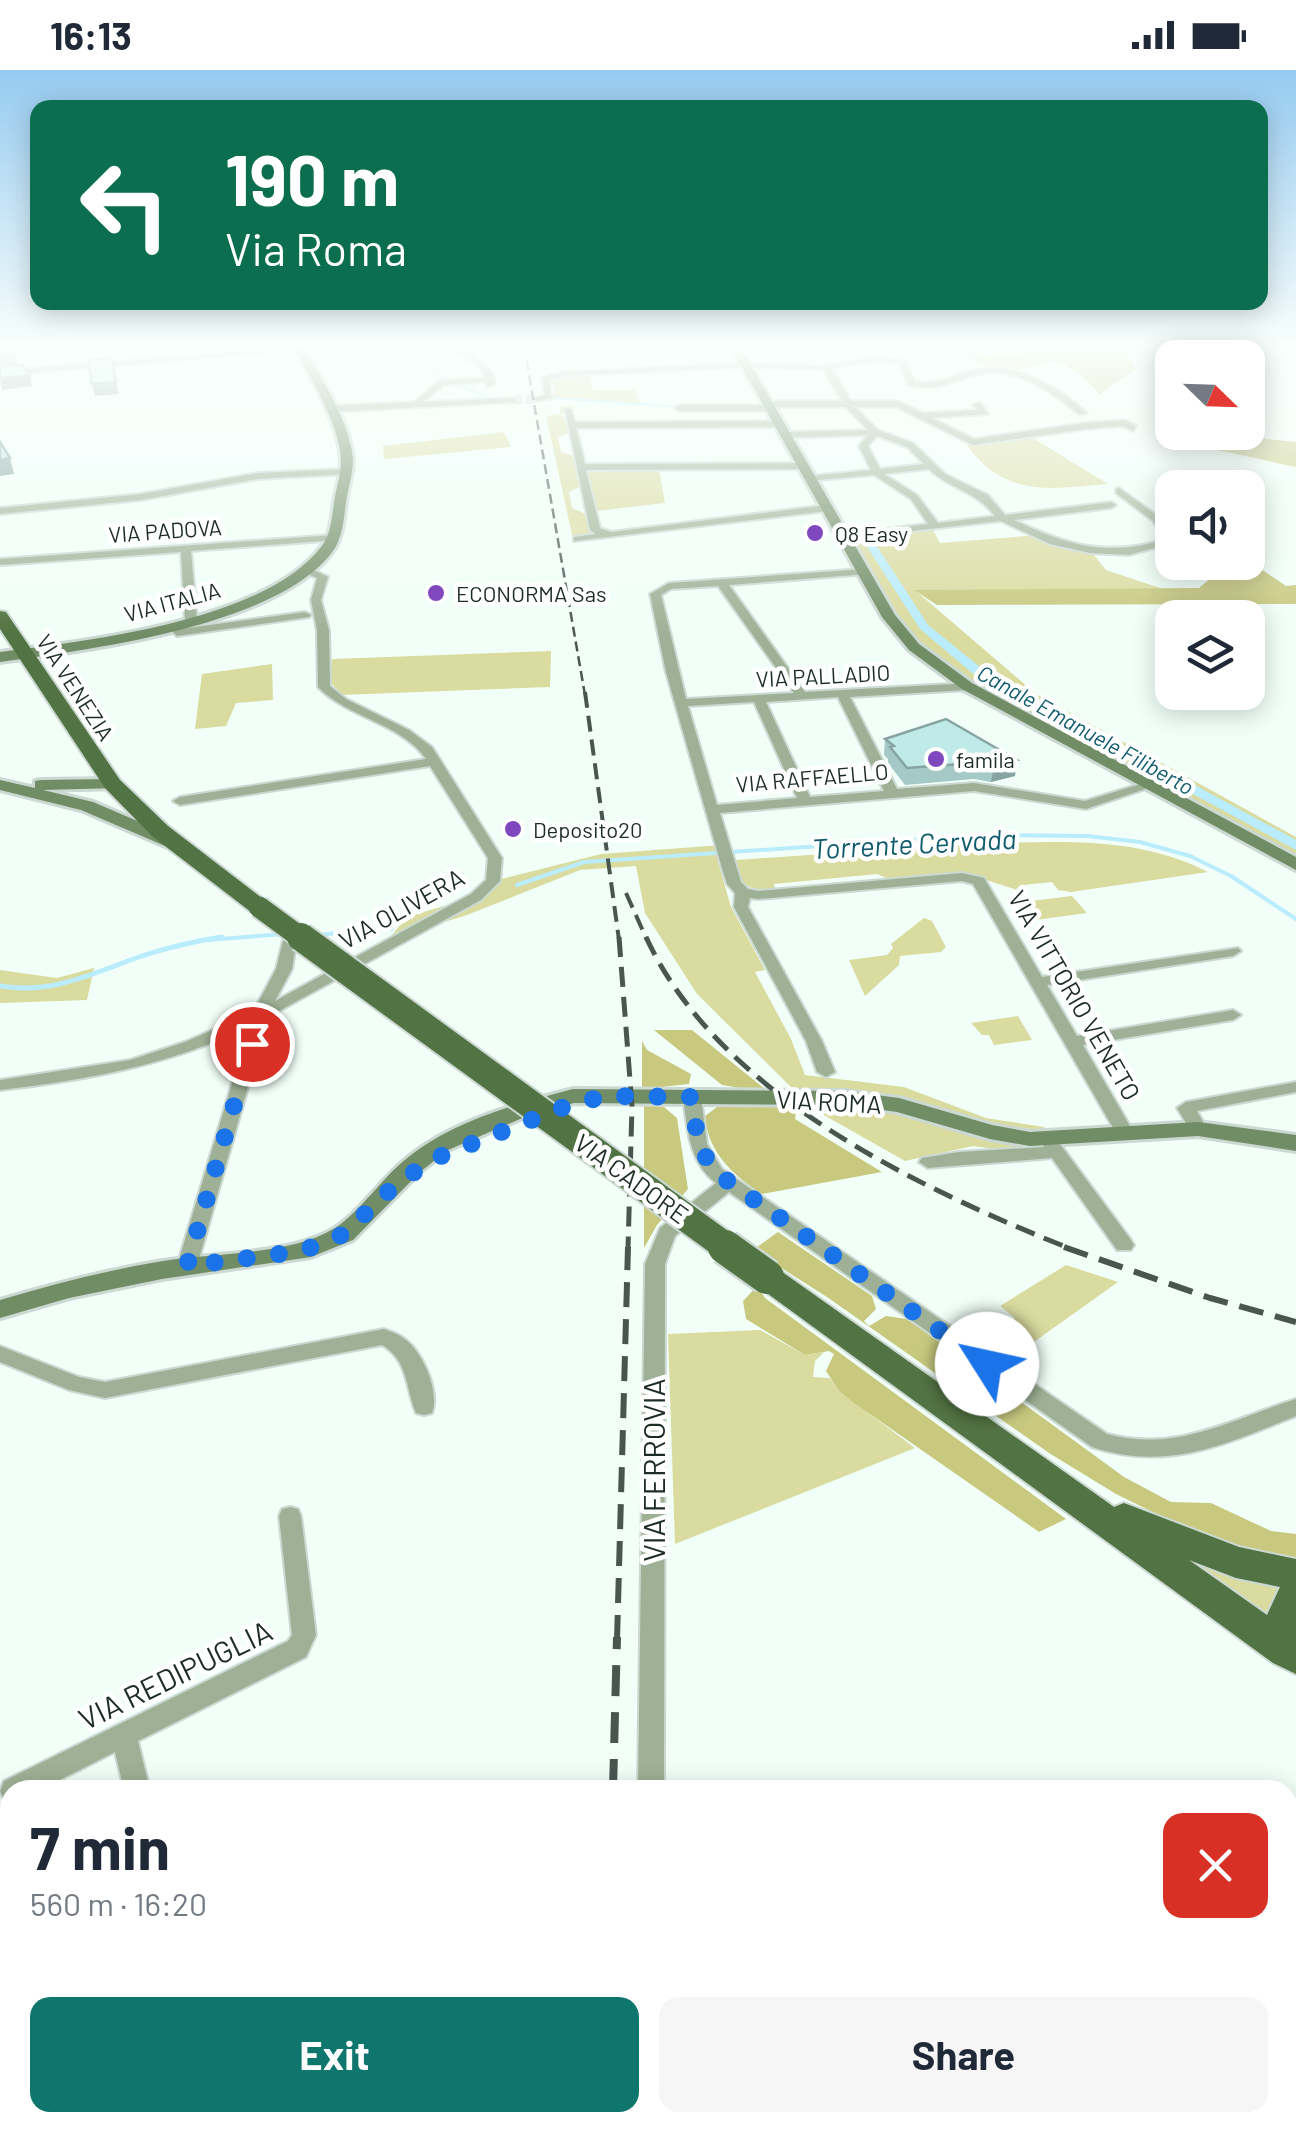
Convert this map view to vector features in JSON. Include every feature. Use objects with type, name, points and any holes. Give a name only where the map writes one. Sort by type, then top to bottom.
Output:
[{"type":"main road","name":"VIA VENEZIA","points":[[0,616],[112,784]]},
{"type":"main road","name":"VIA CADORE","points":[[112,784],[176,844],[258,907],[1293,1653]]},
{"type":"main road","name":"VIA CADORE","points":[[1064,1490],[1194,1548],[1296,1575]]},
{"type":"main road","name":"VIA CADORE","points":[[1293,1653],[1286,1615],[1288,1602],[1296,1596]]},
{"type":"street","points":[[333,538],[346,472],[343,442]]},
{"type":"street","points":[[575,442],[594,530],[614,534]]},
{"type":"street","points":[[790,442],[898,631],[966,686],[1296,864]]},
{"type":"street","points":[[867,442],[864,446],[877,472],[914,497],[935,526]]},
{"type":"street","points":[[903,442],[947,479],[977,491],[1002,518],[1054,542],[1090,550],[1140,550],[1166,543],[1167,534],[1156,519],[1119,491]]},
{"type":"street","points":[[580,468],[803,466]]},
{"type":"street","points":[[810,479],[930,466]]},
{"type":"street","points":[[0,511],[158,494],[258,476],[346,472]]},
{"type":"street","name":"VIA RAFFAELLO","points":[[826,1072],[814,1041],[741,907],[742,892],[734,884],[724,852],[655,594],[669,586],[721,582],[853,553],[935,526],[1111,505]]},
{"type":"street","points":[[578,539],[827,508]]},
{"type":"street","name":"VIA PADOVA","points":[[0,562],[333,538]]},
{"type":"street","name":"VIA ITALIA","points":[[0,657],[175,630],[276,588],[306,570],[333,538]]},
{"type":"street","points":[[186,548],[191,621]]},
{"type":"street","name":"VIA OLIVERA","points":[[0,1085],[148,1060],[206,1039],[476,897],[493,880],[495,858],[434,761],[406,732],[342,702],[324,687],[323,630],[316,600],[323,577],[306,570]]},
{"type":"street","points":[[721,582],[802,696]]},
{"type":"street","points":[[175,630],[305,615]]},
{"type":"street","points":[[13,637],[13,643],[0,657],[22,663],[37,674]]},
{"type":"street","name":"VIA ITALIA","points":[[13,637],[46,646],[77,645]]},
{"type":"street","name":"VIA ITALIA","points":[[37,674],[44,658],[77,645]]},
{"type":"street","name":"VIA PALLADIO","points":[[682,703],[966,686]]},
{"type":"street","points":[[843,694],[892,793]]},
{"type":"street","points":[[760,699],[804,801]]},
{"type":"street","points":[[46,785],[78,777],[88,766],[90,755]]},
{"type":"street","points":[[180,801],[434,761]]},
{"type":"street","points":[[0,784],[112,784]]},
{"type":"street","points":[[0,784],[111,814],[176,844]]},
{"type":"street","points":[[65,800],[90,796],[112,784]]},
{"type":"street","name":"VIA RAFFAELLO","points":[[713,808],[974,787],[1086,804],[1150,785]]},
{"type":"street","name":"VIA VITTORIO VENETO","points":[[742,892],[758,895],[975,879],[984,886],[1125,1132]]},
{"type":"street","points":[[187,1266],[261,1012],[284,969],[288,944]]},
{"type":"street","points":[[1038,982],[1233,951]]},
{"type":"street","points":[[1073,1042],[1232,1015]]},
{"type":"street","points":[[1198,1128],[1186,1108],[1296,1087]]},
{"type":"street","name":"VIA ROMA","points":[[0,1309],[70,1289],[187,1266],[302,1251],[344,1234],[392,1188],[448,1151],[569,1105],[606,1096],[873,1100],[1051,1146]]},
{"type":"street","points":[[692,1097],[701,1153],[728,1183],[1100,1441],[1136,1452],[1165,1451],[1217,1438],[1296,1407]]},
{"type":"street","name":"VIA ROMA","points":[[928,1162],[1125,1132],[1198,1128],[1296,1143]]},
{"type":"street","points":[[1051,1146],[1124,1245]]},
{"type":"street","name":"VIA FERROVIA","points":[[651,1780],[655,1264],[667,1232],[728,1183]]},
{"type":"street","points":[[0,1354],[76,1384],[105,1390],[384,1337],[400,1346],[417,1371],[424,1406]]},
{"type":"street","name":"VIA REDIPUGLIA","points":[[34,1780],[290,1654],[302,1644],[290,1516]]},
{"type":"street","points":[[124,1736],[135,1780]]},
{"type":"green space","points":[[509,442],[511,447],[384,459],[383,446]]},
{"type":"green space","points":[[552,442],[559,442],[561,452],[574,456],[580,487],[569,492],[572,508],[586,514],[591,532],[597,536],[573,539]]},
{"type":"green space","points":[[1040,442],[1108,484],[1048,488],[1013,482],[982,462],[967,445]]},
{"type":"green space","points":[[1265,442],[1296,442],[1296,467],[1217,450],[1265,450]]},
{"type":"green space","points":[[593,469],[659,469],[665,503],[597,511],[588,473]]},
{"type":"green space","points":[[932,528],[940,543],[1038,535],[1090,550],[1106,570],[1163,589],[916,591],[1036,694],[1296,837],[1296,863],[1024,717],[914,647],[844,537]]},
{"type":"green space","points":[[1265,572],[1286,586],[1296,585],[1296,604],[1265,604],[1265,600],[1155,600],[1155,604],[937,605],[914,590],[1199,588],[1209,580],[1265,580]]},
{"type":"green space","points":[[551,651],[550,687],[341,695],[330,681],[332,659]]},
{"type":"green space","points":[[272,664],[273,700],[236,703],[226,726],[195,729],[202,674]]},
{"type":"green space","points":[[1072,842],[1127,847],[1182,860],[1208,872],[1071,892],[1058,890],[1052,882],[1023,885],[1025,890],[1017,890],[968,874],[891,880],[877,874],[774,884],[775,889],[758,890],[743,884],[736,860],[987,843]]},
{"type":"green space","points":[[722,845],[727,860],[718,862],[731,907],[765,970],[755,972],[791,1039],[805,1075],[904,1087],[986,1118],[1044,1127],[1046,1131],[994,1124],[886,1095],[794,1090],[697,994],[645,913],[636,866],[580,870],[467,915],[412,932],[383,947],[406,917],[476,897],[493,881],[601,854]]},
{"type":"green space","points":[[1072,896],[1087,913],[1028,921],[1019,908],[1022,902]]},
{"type":"green space","points":[[924,918],[932,921],[946,947],[941,952],[900,956],[899,965],[865,996],[849,960],[887,955],[893,948],[891,944]]},
{"type":"green space","points":[[94,968],[87,1000],[0,1003],[0,970],[57,978]]},
{"type":"green space","points":[[1018,1016],[1032,1040],[994,1045],[989,1035],[982,1035],[971,1023]]},
{"type":"green space","points":[[654,1030],[692,1030],[770,1093],[722,1085]]},
{"type":"green space","points":[[642,1041],[647,1050],[691,1074],[689,1084],[642,1089]]},
{"type":"green space","points":[[721,1104],[786,1104],[796,1111],[795,1119],[882,1172],[762,1194],[732,1171],[711,1141],[705,1116]]},
{"type":"green space","points":[[644,1105],[664,1107],[677,1118],[688,1189],[657,1225],[644,1248]]},
{"type":"green space","points":[[808,1106],[882,1109],[1030,1148],[1011,1151],[973,1146],[905,1161]]},
{"type":"green space","points":[[778,1232],[872,1296],[876,1309],[864,1321],[869,1326],[886,1316],[907,1319],[1124,1477],[1171,1502],[1211,1503],[1271,1531],[1296,1534],[1296,1563],[1193,1532],[1116,1494],[1049,1453],[827,1297],[753,1250]]},
{"type":"green space","points":[[1066,1265],[1118,1282],[1024,1349],[999,1330],[1015,1318],[1000,1306]]},
{"type":"green space","points":[[757,1286],[765,1298],[1066,1519],[1039,1532],[854,1403],[839,1391],[826,1371],[834,1354],[829,1351],[805,1355],[746,1319],[743,1301]]},
{"type":"green space","points":[[760,1330],[805,1355],[824,1352],[815,1361],[813,1377],[830,1378],[839,1391],[915,1448],[675,1544],[668,1334]]},
{"type":"green space","points":[[1177,1553],[1288,1585],[1274,1621]]},
{"type":"building","points":[[0,442],[0,442],[10,458],[0,460]]},
{"type":"building","points":[[946,719],[1017,760],[994,766],[976,763],[907,768],[885,739]]},
{"type":"waterway","name":"Canale Emanuele Filiberto","points":[[865,536],[924,627],[981,674],[1296,846]]},
{"type":"waterway","name":"Torrente Cervada","points":[[517,885],[584,862],[982,835],[1087,836],[1140,842],[1190,856],[1231,876],[1296,919]]},
{"type":"waterway","name":"Torrente Cervada","points":[[315,935],[392,929]]},
{"type":"waterway","name":"Torrente Cervada","points":[[207,940],[284,934]]},
{"type":"waterway","name":"Torrente Cervada","points":[[0,986],[57,985],[154,952],[222,937]]},
{"type":"railway","points":[[541,442],[585,695]]},
{"type":"railway","points":[[585,692],[619,940]]},
{"type":"railway","points":[[626,893],[647,940]]},
{"type":"railway","points":[[619,937],[632,1106],[628,1249]]},
{"type":"railway","points":[[646,937],[679,993],[721,1043],[772,1089],[888,1165],[950,1197],[1071,1249]]},
{"type":"railway","points":[[617,1640],[628,1247]]},
{"type":"railway","points":[[1064,1247],[1210,1298],[1296,1322]]},
{"type":"railway","points":[[613,1780],[617,1637]]},
{"type":"place","name":"Q8 Easy","points":[[815,533]]},
{"type":"place","name":"ECONORMA Sas","points":[[436,593]]},
{"type":"place","name":"famila","points":[[936,759]]},
{"type":"place","name":"Deposito20","points":[[513,829]]},
{"type":"route","points":[[252,1044],[187,1266],[302,1251],[344,1234],[392,1188],[431,1160],[569,1105],[606,1096],[692,1097],[698,1144],[715,1172],[987,1364]]}]
